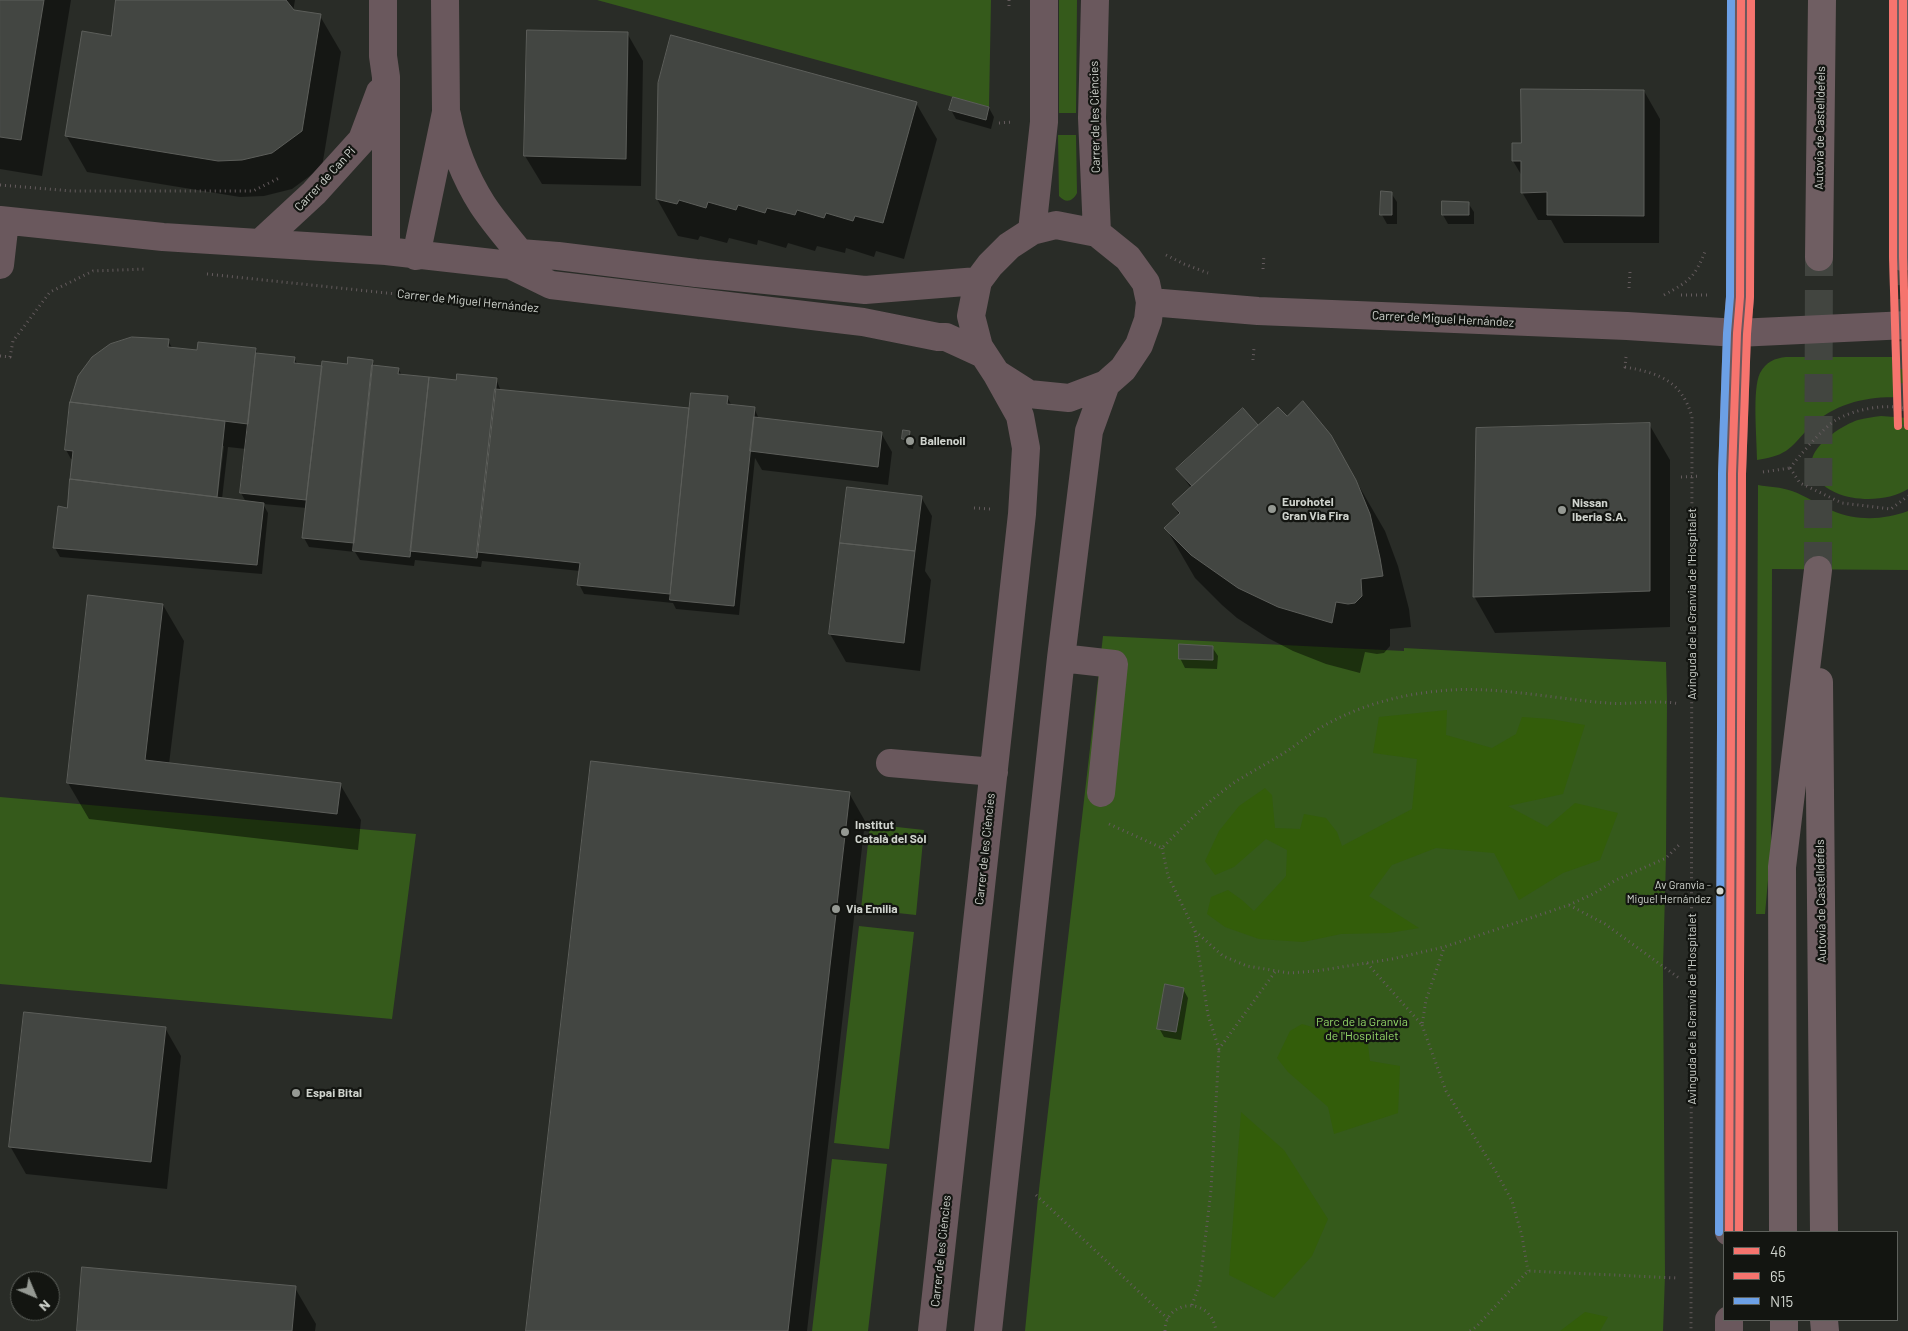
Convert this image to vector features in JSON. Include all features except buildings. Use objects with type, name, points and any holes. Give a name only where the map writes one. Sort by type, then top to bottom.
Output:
[{"type":"highway","name":"Autovia de Castelldefels","points":[[1818,257],[1822,0]]},
{"type":"highway","points":[[1903,0],[1903,257]]},
{"type":"highway","name":"Autovia de Castelldefels","points":[[1783,1231],[1782,867],[1818,570],[1824,1231]]},
{"type":"street","name":"Carrer de Can Pi","points":[[384,0],[386,251]]},
{"type":"street","points":[[416,256],[446,112],[445,0]]},
{"type":"street","points":[[1032,231],[1044,122],[1044,0]]},
{"type":"street","name":"Carrer de les Ciències","points":[[1095,0],[1092,118],[1097,234]]},
{"type":"street","points":[[1729,1231],[1732,474],[1740,296],[1740,0]]},
{"type":"street","name":"Carrer de Can Pi","points":[[260,243],[314,193],[362,140],[386,76]]},
{"type":"street","points":[[446,112],[452,137],[482,205],[515,259],[551,285],[863,322],[946,337],[990,363],[1030,394],[1069,398],[1106,384],[1123,369],[1139,345],[1148,320],[1150,302],[1146,283],[1128,258],[1097,234],[1056,225],[1032,231],[1009,246],[990,265],[978,282],[971,316],[979,347],[990,363]]},
{"type":"street","points":[[0,265],[3,221],[163,237],[386,251],[416,256],[515,259],[558,256],[696,273],[865,290],[978,282]]},
{"type":"street","name":"Carrer de Miguel Hernández","points":[[1150,302],[1258,311],[1627,326],[1737,333]]},
{"type":"street","points":[[1737,333],[1908,325]]},
{"type":"street","name":"Carrer de les Ciències","points":[[932,1331],[1022,514],[1026,448],[1020,416],[990,363]]},
{"type":"street","points":[[988,1331],[1061,658],[1088,431],[1106,384]]},
{"type":"street","points":[[1061,658],[1114,664],[1101,793]]},
{"type":"street","points":[[890,763],[994,772]]},
{"type":"path","points":[[999,123],[1018,122]]},
{"type":"path","points":[[0,185],[72,191],[253,191],[286,175]]},
{"type":"path","points":[[1710,241],[1698,269],[1689,281],[1663,296],[1715,294]]},
{"type":"path","points":[[1263,269],[1264,256]]},
{"type":"path","points":[[0,356],[10,357],[13,341],[50,292],[93,271],[150,269]]},
{"type":"path","points":[[1629,288],[1630,272]]},
{"type":"path","name":"Carrer de Miguel Hernández","points":[[199,273],[522,307]]},
{"type":"path","points":[[1253,360],[1254,348]]},
{"type":"path","name":"Avinguda de la Granvia de l'Hospitalet","points":[[1626,354],[1625,367],[1658,375],[1673,384],[1689,405],[1692,417],[1691,1331]]},
{"type":"path","points":[[1758,472],[1790,468],[1836,420],[1866,408],[1901,407],[1908,409]]},
{"type":"path","points":[[1790,468],[1800,483],[1842,503],[1891,509],[1908,496]]},
{"type":"path","points":[[1681,478],[1709,476]]},
{"type":"path","points":[[974,508],[997,510]]},
{"type":"path","points":[[1162,848],[1215,798],[1236,782],[1326,724],[1348,713],[1373,704],[1424,692],[1477,690],[1530,693],[1610,703],[1667,701],[1680,704]]},
{"type":"path","points":[[1105,823],[1162,848]]},
{"type":"path","points":[[1195,931],[1223,956],[1247,966],[1275,972],[1316,971],[1367,962],[1444,947],[1569,905],[1593,894],[1616,880],[1666,858],[1679,845]]},
{"type":"path","points":[[1162,848],[1168,876],[1195,931],[1208,1016],[1219,1049],[1211,1190],[1200,1283],[1192,1305]]},
{"type":"path","points":[[1569,905],[1605,924],[1679,978]]},
{"type":"path","points":[[1422,1024],[1426,1000],[1444,947]]},
{"type":"path","points":[[1367,962],[1422,1024],[1446,1091],[1512,1200],[1522,1236],[1528,1271]]},
{"type":"path","points":[[1219,1049],[1275,972]]},
{"type":"path","points":[[1032,1192],[1168,1319]]},
{"type":"path","points":[[1470,1331],[1476,1327],[1528,1271],[1677,1278]]},
{"type":"path","points":[[1165,1331],[1168,1319],[1174,1312],[1182,1307],[1192,1305],[1209,1313],[1214,1321],[1216,1331]]},
{"type":"green space","points":[[597,0],[991,0],[989,107],[953,97]]},
{"type":"green space","points":[[1059,0],[1077,0],[1076,113],[1059,113]]},
{"type":"green space","points":[[1058,135],[1076,135],[1077,193],[1067,201],[1059,196]]},
{"type":"green space","points":[[1908,357],[1908,398],[1869,399],[1844,405],[1821,417],[1783,453],[1757,460],[1756,390],[1758,380],[1762,369],[1768,363],[1778,358]]},
{"type":"green space","points":[[1881,416],[1908,418],[1908,489],[1897,494],[1871,499],[1844,496],[1822,484],[1814,474],[1811,465],[1817,448],[1850,423]]},
{"type":"green space","points":[[1758,485],[1792,491],[1833,511],[1861,518],[1880,518],[1908,511],[1908,570],[1772,569],[1771,846],[1765,914],[1756,914]]},
{"type":"green space","name":"Parc de la Granvia de l'Hospitalet","points":[[1103,636],[1404,651],[1404,648],[1666,662],[1666,858],[1663,966],[1665,1276],[1663,1331],[1025,1331],[1038,1198]]},
{"type":"green space","points":[[1447,710],[1446,735],[1492,748],[1516,734],[1522,717],[1550,719],[1585,725],[1563,794],[1508,806],[1547,827],[1575,803],[1618,813],[1600,860],[1563,873],[1519,900],[1494,853],[1436,848],[1392,865],[1369,896],[1419,928],[1389,933],[1341,934],[1303,942],[1259,939],[1225,927],[1207,914],[1211,897],[1228,890],[1254,911],[1286,876],[1287,850],[1266,839],[1234,867],[1215,875],[1205,861],[1219,831],[1239,806],[1265,788],[1272,795],[1275,828],[1300,829],[1304,814],[1326,818],[1337,832],[1342,846],[1412,809],[1417,759],[1373,753],[1379,717]]},
{"type":"green space","points":[[0,797],[416,834],[392,1019],[0,984]]},
{"type":"green space","points":[[870,824],[924,830],[916,915],[861,909]]},
{"type":"green space","points":[[859,926],[914,932],[889,1149],[834,1143]]},
{"type":"green space","points":[[1302,1024],[1322,1030],[1366,1030],[1370,1061],[1400,1066],[1398,1113],[1334,1134],[1328,1107],[1288,1072],[1277,1058],[1290,1031]]},
{"type":"green space","points":[[1241,1112],[1284,1150],[1328,1219],[1312,1256],[1274,1298],[1229,1275]]},
{"type":"green space","points":[[832,1159],[887,1164],[868,1331],[812,1331]]},
{"type":"green space","points":[[1585,1312],[1608,1317],[1600,1331],[1560,1331]]},
{"type":"tunnel","points":[[1818,570],[1819,257]]},
{"type":"tunnel","points":[[1903,257],[1908,426]]},
{"type":"transit line","name":"N15","points":[[1719,1232],[1722,474],[1730,297],[1731,0]]},
{"type":"transit line","name":"46","points":[[1729,1231],[1732,474],[1740,297],[1741,0]]},
{"type":"transit line","name":"65","points":[[1739,1231],[1742,474],[1750,297],[1751,0]]},
{"type":"transit line","name":"65","points":[[1893,0],[1893,257],[1898,426]]},
{"type":"transit line","name":"46","points":[[1903,0],[1903,257],[1908,426]]},
{"type":"place","name":"Ballenoil","points":[[910,441]]},
{"type":"place","name":"Eurohotel Gran Via Fira","points":[[1272,509]]},
{"type":"place","name":"Nissan Iberia S.A.","points":[[1562,510]]},
{"type":"place","name":"Institut Català del Sòl","points":[[845,832]]},
{"type":"place","name":"Av Granvia - Miguel Hernández","points":[[1720,891]]},
{"type":"place","name":"Via Emilia","points":[[836,909]]},
{"type":"place","name":"Espai Bital","points":[[296,1093]]}]
